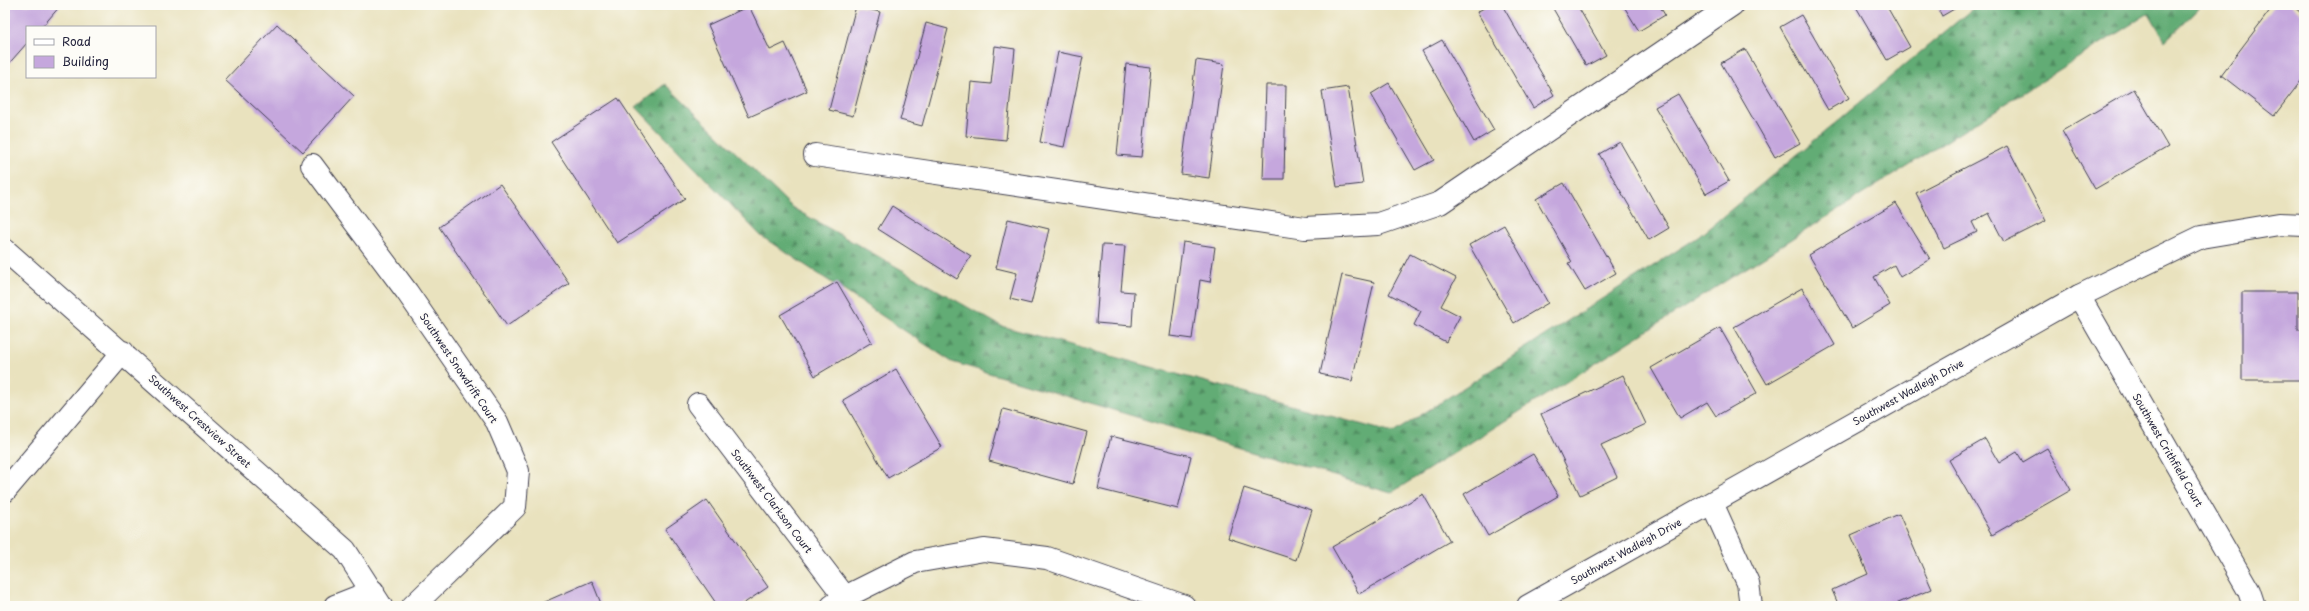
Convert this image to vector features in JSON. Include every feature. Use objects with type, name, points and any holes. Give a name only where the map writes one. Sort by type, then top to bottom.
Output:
[{"type":"street","points":[[815,155],[1305,228],[1378,224],[1440,203],[1732,5]]},
{"type":"street","name":"Southwest Snowdrift Court","points":[[312,165],[407,292],[497,422],[518,471],[518,493],[515,507],[413,606]]},
{"type":"street","name":"Southwest Wadleigh Drive","points":[[1528,606],[2079,296],[2201,237],[2279,224],[2304,225]]},
{"type":"street","name":"Southwest Crestview Street","points":[[5,250],[123,352],[345,550],[377,598]]},
{"type":"street","name":"Southwest Crithfield Court","points":[[2079,296],[2249,592],[2254,606]]},
{"type":"street","points":[[5,491],[123,352]]},
{"type":"street","name":"Southwest Clarkson Court","points":[[698,404],[839,601]]},
{"type":"street","points":[[1712,503],[1748,583],[1750,606]]},
{"type":"street","points":[[839,601],[915,562],[984,550],[1047,558],[1184,606]]},
{"type":"street","points":[[335,606],[377,598]]},
{"type":"green space","points":[[1977,5],[2202,5],[2165,41],[2149,13],[1391,493],[952,362],[761,236],[636,107],[665,84],[793,208],[1001,326],[1393,433],[1698,237]]},
{"type":"building","points":[[5,5],[61,5],[43,26],[26,26],[26,44],[5,68]]},
{"type":"building","points":[[1489,5],[1502,5],[1554,95],[1533,108],[1477,12]]},
{"type":"building","points":[[1551,5],[1577,5],[1606,55],[1586,66]]},
{"type":"building","points":[[1623,5],[1659,5],[1665,15],[1639,31]]},
{"type":"building","points":[[1855,5],[1886,5],[1910,47],[1887,60]]},
{"type":"building","points":[[1936,5],[1961,5],[1942,16]]},
{"type":"building","points":[[2274,5],[2291,5],[2304,15],[2304,77],[2274,116],[2221,75]]},
{"type":"building","points":[[749,6],[770,50],[785,43],[807,91],[749,117],[708,25]]},
{"type":"building","points":[[856,6],[880,12],[853,116],[829,110]]},
{"type":"building","points":[[1801,15],[1849,98],[1828,110],[1780,27]]},
{"type":"building","points":[[926,23],[948,29],[922,126],[900,120]]},
{"type":"building","points":[[277,24],[354,96],[303,152],[225,80]]},
{"type":"building","points":[[1442,40],[1494,130],[1474,142],[1422,51]]},
{"type":"building","points":[[995,46],[1015,49],[1006,140],[966,136],[971,82],[991,84]]},
{"type":"building","points":[[1745,49],[1800,143],[1775,157],[1721,63]]},
{"type":"building","points":[[1058,52],[1083,57],[1064,147],[1040,142]]},
{"type":"building","points":[[1196,60],[1224,64],[1209,178],[1181,174]]},
{"type":"building","points":[[1126,64],[1151,67],[1142,157],[1117,155]]},
{"type":"building","points":[[1389,83],[1434,160],[1415,170],[1371,94]]},
{"type":"building","points":[[1266,85],[1286,85],[1284,179],[1263,179]]},
{"type":"building","points":[[1348,87],[1363,184],[1337,187],[1322,91]]},
{"type":"building","points":[[2134,89],[2168,147],[2095,189],[2062,131]]},
{"type":"building","points":[[1678,94],[1729,181],[1706,194],[1655,107]]},
{"type":"building","points":[[618,98],[685,199],[617,243],[551,142]]},
{"type":"building","points":[[1620,142],[1669,228],[1649,240],[1599,154]]},
{"type":"building","points":[[2007,146],[2046,221],[2004,242],[1989,213],[1972,222],[1977,232],[1944,248],[1916,193]]},
{"type":"building","points":[[1564,183],[1616,273],[1585,291],[1568,263],[1572,262],[1536,199]]},
{"type":"building","points":[[500,184],[569,283],[507,326],[439,227]]},
{"type":"building","points":[[1896,203],[1930,259],[1900,277],[1894,265],[1874,277],[1890,305],[1852,328],[1809,255]]},
{"type":"building","points":[[892,206],[971,256],[957,279],[878,229]]},
{"type":"building","points":[[1008,219],[1049,229],[1031,304],[1010,299],[1017,273],[996,268]]},
{"type":"building","points":[[1504,225],[1548,303],[1514,323],[1469,245]]},
{"type":"building","points":[[1183,242],[1215,247],[1210,282],[1200,280],[1192,339],[1170,336]]},
{"type":"building","points":[[1102,245],[1125,246],[1121,291],[1134,292],[1132,326],[1096,323]]},
{"type":"building","points":[[1410,254],[1456,278],[1441,306],[1460,316],[1446,342],[1414,325],[1421,311],[1389,294]]},
{"type":"building","points":[[1342,275],[1374,282],[1352,381],[1320,374]]},
{"type":"building","points":[[837,282],[872,342],[815,376],[780,315]]},
{"type":"building","points":[[1802,288],[1835,345],[1767,384],[1734,327]]},
{"type":"building","points":[[2242,292],[2298,292],[2298,330],[2304,330],[2304,380],[2242,380]]},
{"type":"building","points":[[1720,328],[1757,393],[1716,416],[1707,402],[1680,418],[1651,368]]},
{"type":"building","points":[[896,369],[942,447],[888,478],[843,400]]},
{"type":"building","points":[[1623,375],[1646,424],[1601,445],[1617,477],[1580,495],[1541,414]]},
{"type":"building","points":[[1003,409],[1087,432],[1073,484],[989,461]]},
{"type":"building","points":[[1111,436],[1191,456],[1178,509],[1098,489]]},
{"type":"building","points":[[1985,439],[1999,463],[2017,452],[2023,462],[2047,448],[2071,490],[1992,535],[1949,460]]},
{"type":"building","points":[[1533,454],[1558,496],[1488,536],[1464,494]]},
{"type":"building","points":[[1244,488],[1312,510],[1296,560],[1228,538]]},
{"type":"building","points":[[1423,494],[1450,541],[1359,594],[1332,547]]},
{"type":"building","points":[[707,500],[768,587],[740,606],[718,606],[665,529]]},
{"type":"building","points":[[1899,514],[1932,589],[1891,606],[1839,606],[1832,590],[1868,574],[1851,535]]},
{"type":"building","points":[[592,581],[602,606],[535,606]]}]
